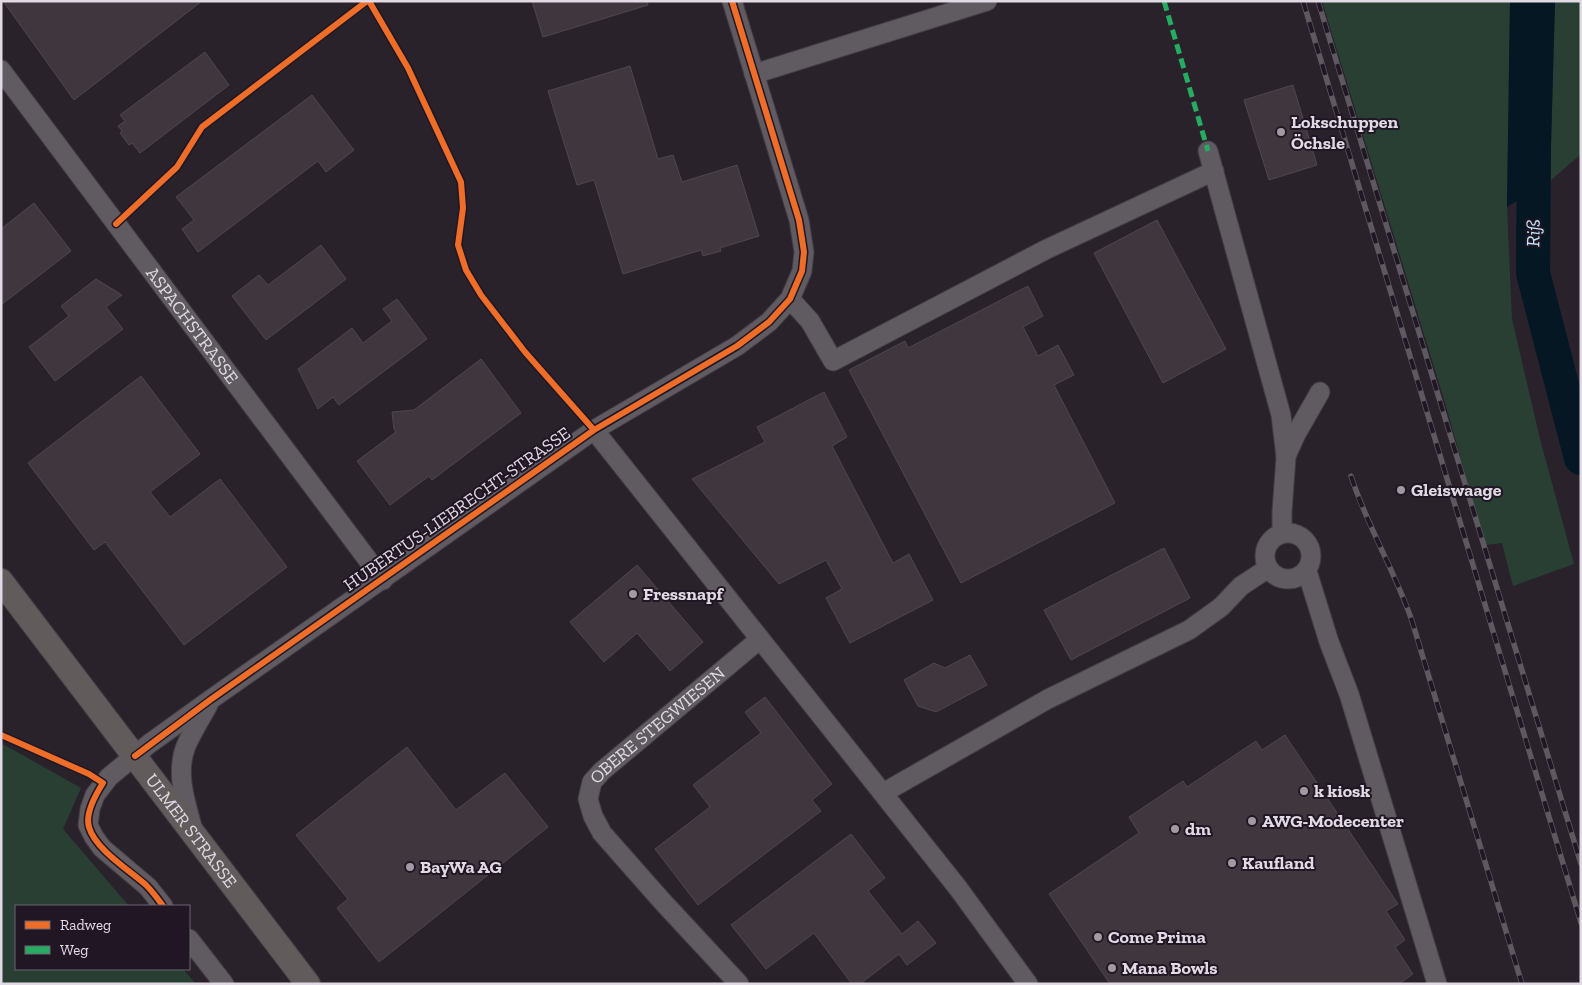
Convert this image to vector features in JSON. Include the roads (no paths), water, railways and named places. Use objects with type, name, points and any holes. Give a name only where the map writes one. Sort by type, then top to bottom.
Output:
[{"type":"main road","name":"ULMER STRASSE","points":[[1,581],[308,984]]},
{"type":"street","name":"HUBERTUS-LIEBRECHT-STRASSE","points":[[162,905],[148,887],[102,848],[88,825],[90,809],[95,795],[110,777],[210,700],[594,430],[736,346],[769,322],[790,299],[802,271],[804,252],[799,220],[732,1]]},
{"type":"street","points":[[754,74],[987,1]]},
{"type":"street","name":"ASPACHSTRASSE","points":[[1,70],[383,580]]},
{"type":"street","points":[[1208,151],[1281,415],[1286,457],[1282,533]]},
{"type":"street","points":[[790,299],[810,321],[833,361],[1047,249],[1214,172]]},
{"type":"street","points":[[1286,457],[1296,434],[1320,392]]},
{"type":"street","points":[[594,430],[884,793],[958,888],[1028,984]]},
{"type":"street","points":[[1282,533],[1294,533],[1304,539],[1310,548],[1311,560],[1307,571],[1294,580],[1279,579],[1267,569],[1264,559],[1265,548],[1272,538],[1282,533]]},
{"type":"street","points":[[884,793],[1048,699],[1189,630],[1222,607],[1241,586],[1267,569]]},
{"type":"street","points":[[1307,571],[1329,642],[1349,694],[1437,984]]},
{"type":"street","name":"OBERE STEGWIESEN","points":[[739,984],[602,834],[593,816],[588,799],[592,782],[602,771],[760,639]]},
{"type":"street","name":"HUBERTUS-LIEBRECHT-STRASSE","points":[[194,834],[183,791],[182,768],[186,748],[210,700]]},
{"type":"street","points":[[190,940],[224,984]]},
{"type":"water","points":[[1510,1],[1555,1],[1550,181],[1507,207]]},
{"type":"waterway","name":"Riß","points":[[1534,144],[1533,273],[1581,458]]},
{"type":"railway","points":[[1303,1],[1581,923]]},
{"type":"railway","points":[[1318,1],[1581,864]]},
{"type":"railway","points":[[1351,476],[1412,621],[1522,984]]},
{"type":"place","name":"Lokschuppen Öchsle","points":[[1281,132]]},
{"type":"place","name":"Gleiswaage","points":[[1401,490]]},
{"type":"place","name":"Fressnapf","points":[[633,594]]},
{"type":"place","name":"k kiosk","points":[[1304,791]]},
{"type":"place","name":"AWG-Modecenter","points":[[1252,821]]},
{"type":"place","name":"dm","points":[[1175,829]]},
{"type":"place","name":"Kaufland","points":[[1232,863]]},
{"type":"place","name":"BayWa AG","points":[[410,867]]},
{"type":"place","name":"Come Prima","points":[[1098,937]]},
{"type":"place","name":"Mana Bowls","points":[[1112,968]]}]
